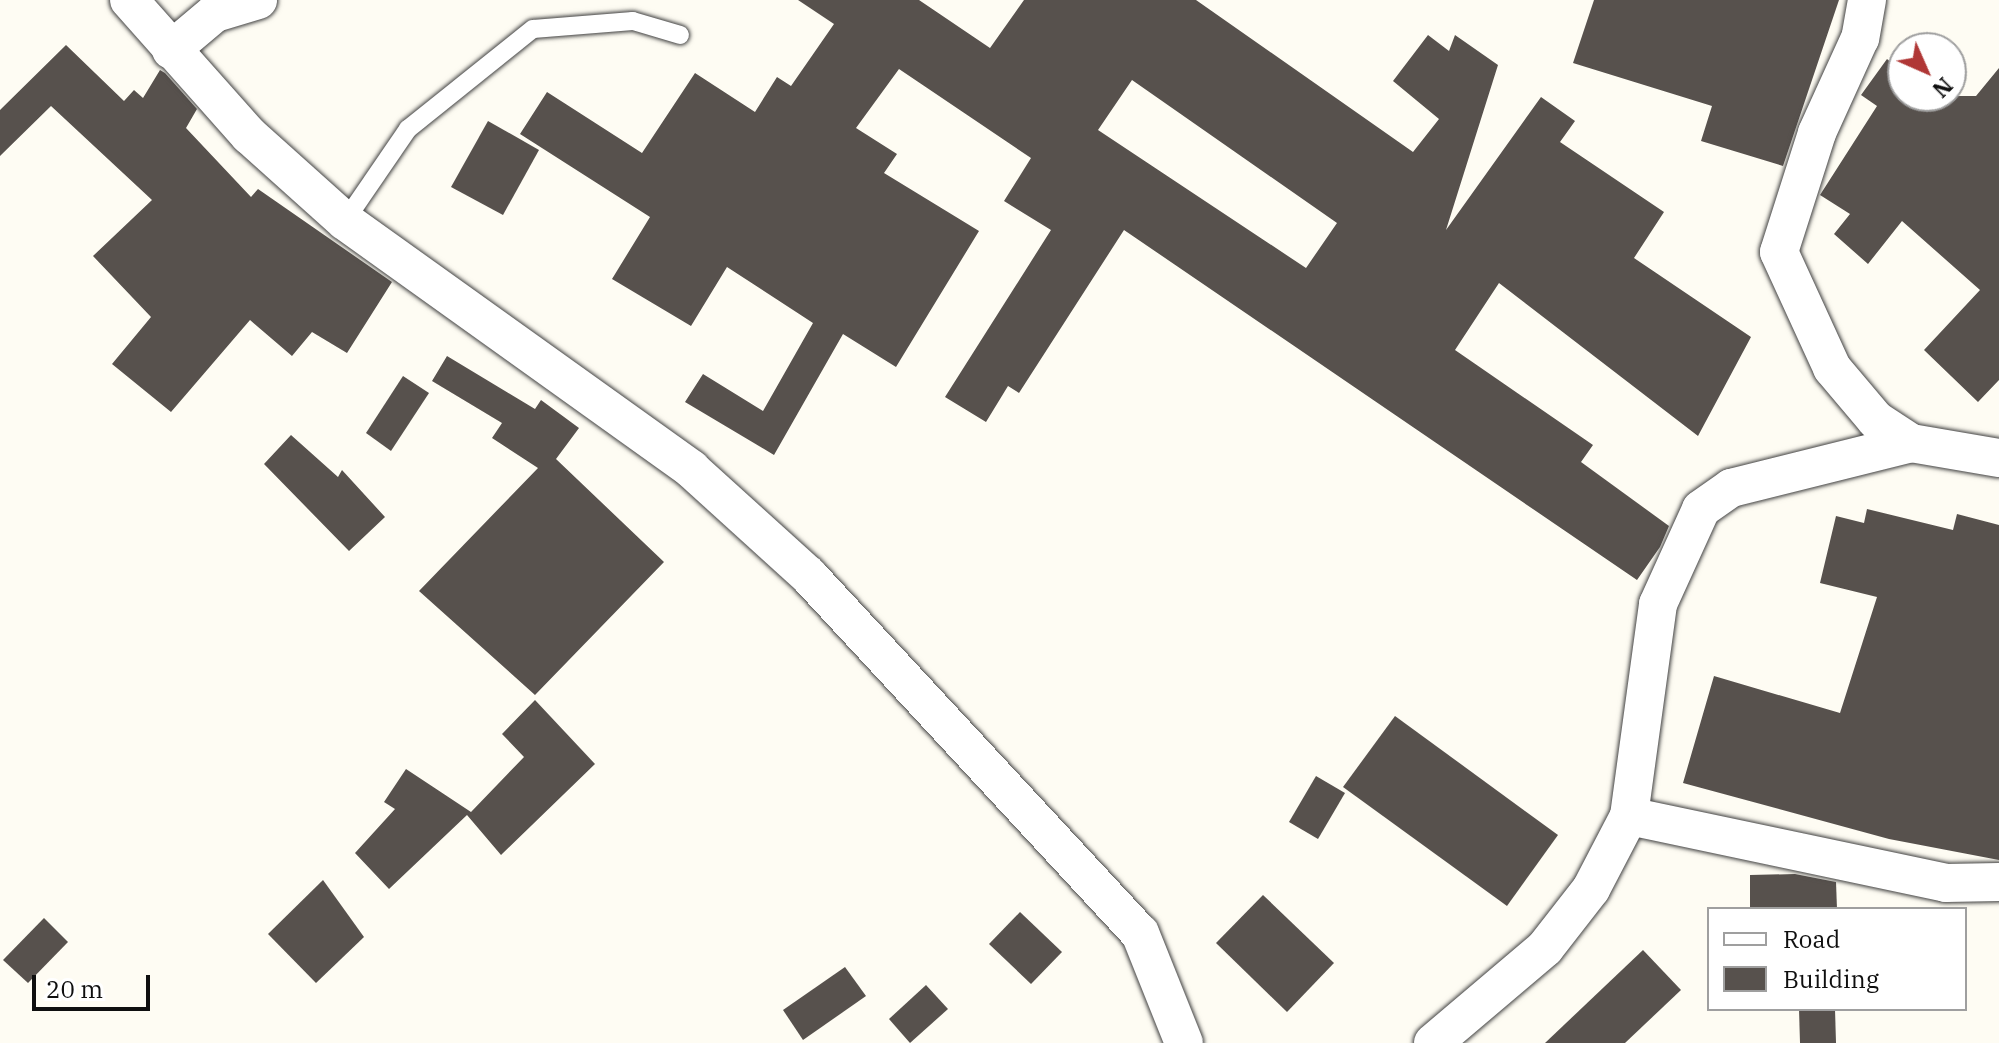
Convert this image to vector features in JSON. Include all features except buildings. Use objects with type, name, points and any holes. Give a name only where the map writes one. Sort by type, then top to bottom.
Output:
[{"type":"street","points":[[129,0],[249,135],[345,221],[691,469],[808,575],[1140,933],[1184,1043]]},
{"type":"street","points":[[171,50],[215,13],[258,0]]},
{"type":"street","points":[[1867,0],[1860,38],[1817,133],[1779,252],[1832,368],[1876,420],[1911,443]]},
{"type":"street","points":[[1433,1043],[1545,948],[1591,889],[1629,816],[1658,604],[1701,509],[1731,488],[1782,472],[1911,443],[1999,458]]},
{"type":"street","points":[[1629,816],[1946,883],[1999,882]]},
{"type":"lane","points":[[345,221],[408,129],[533,29],[633,21],[680,35]]}]
